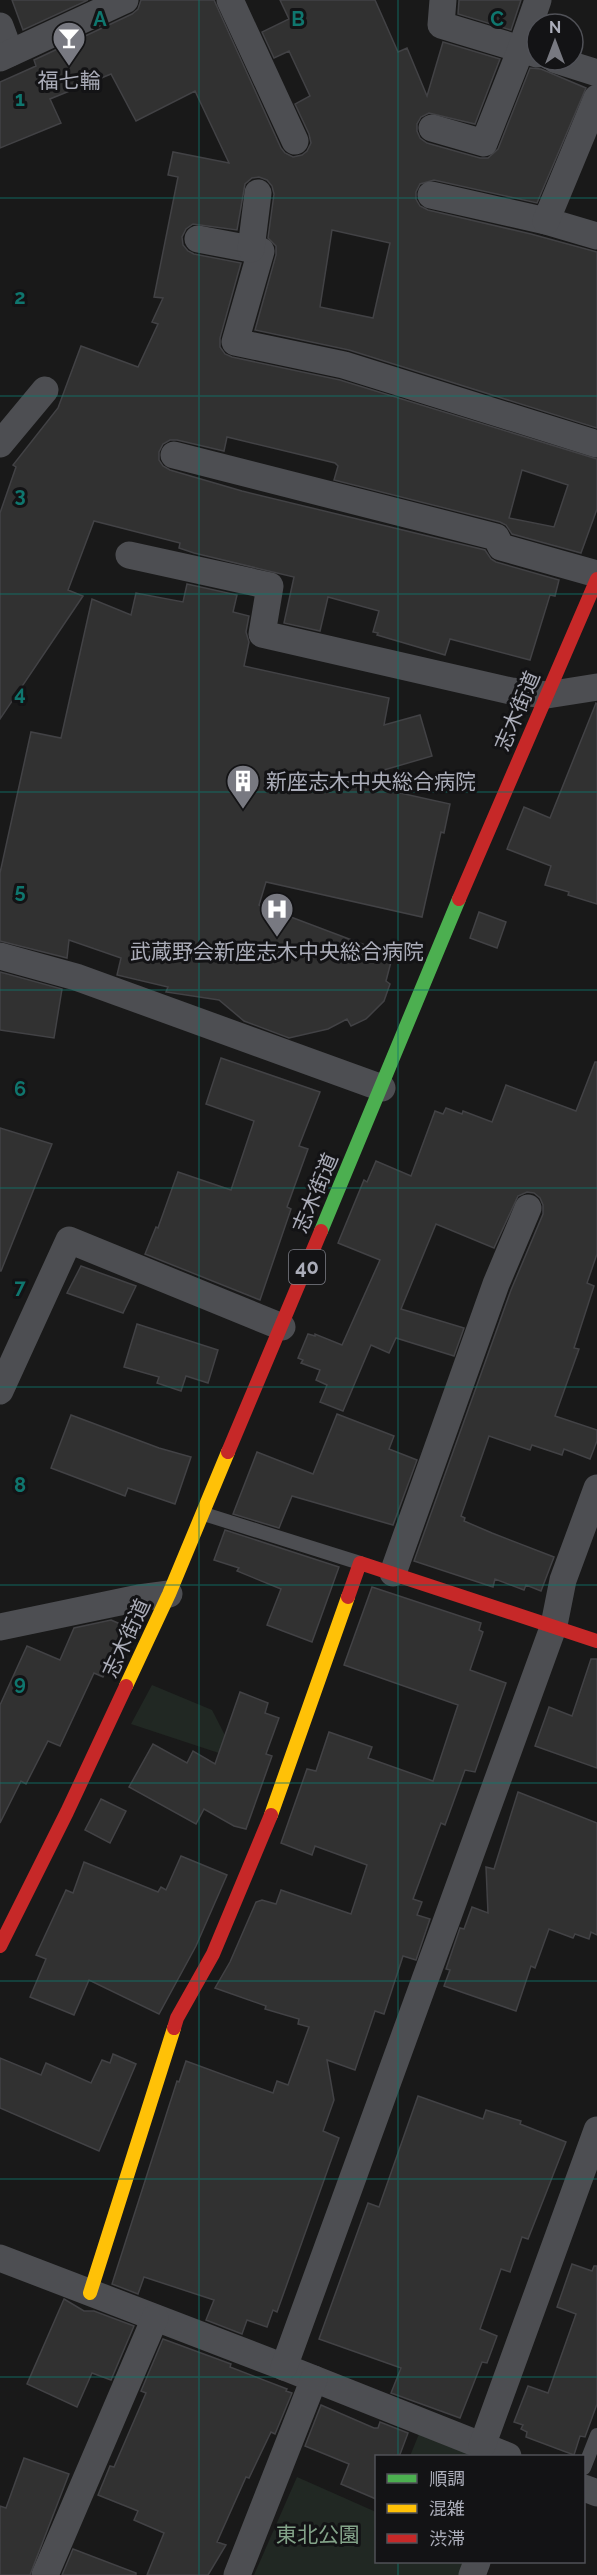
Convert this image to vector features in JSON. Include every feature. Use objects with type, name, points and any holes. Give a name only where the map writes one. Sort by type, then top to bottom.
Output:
[{"type":"main road","name":"志木街道","points":[[0,1946],[67,1812],[204,1514],[479,851],[597,579]]},
{"type":"main road","points":[[90,2293],[177,2018],[213,1954],[262,1841],[360,1563],[597,1641]]},
{"type":"street","points":[[0,26],[5,55],[125,0]]},
{"type":"street","points":[[230,0],[295,141]]},
{"type":"street","points":[[443,0],[441,25],[525,51]]},
{"type":"street","points":[[432,128],[484,143],[525,60]]},
{"type":"street","points":[[546,221],[597,98]]},
{"type":"street","points":[[251,249],[258,193]]},
{"type":"street","points":[[431,195],[546,221],[597,236]]},
{"type":"street","points":[[198,239],[261,251],[235,342],[344,365],[597,444]]},
{"type":"street","points":[[0,444],[45,390]]},
{"type":"street","points":[[174,455],[496,537],[501,547],[597,574]]},
{"type":"street","points":[[129,555],[270,586],[262,634],[512,690],[547,695],[597,687]]},
{"type":"street","points":[[0,956],[76,977],[382,1088]]},
{"type":"street","points":[[393,1574],[496,1284],[528,1208]]},
{"type":"street","points":[[0,1391],[69,1240],[282,1327]]},
{"type":"street","points":[[284,2367],[554,1625],[563,1580],[597,1488]]},
{"type":"street","points":[[0,1627],[139,1598],[169,1594]]},
{"type":"street","points":[[482,2446],[597,2130]]},
{"type":"street","points":[[0,2258],[284,2367],[503,2455]]},
{"type":"street","points":[[45,2575],[155,2318]]},
{"type":"street","points":[[237,2575],[314,2379]]},
{"type":"lane","points":[[204,1514],[360,1563]]},
{"type":"lane","points":[[585,2465],[597,2435]]},
{"type":"green space","points":[[152,1685],[212,1710],[237,1759],[131,1724]]},
{"type":"green space","points":[[419,2434],[473,2455],[410,2455]]},
{"type":"green space","name":"東北公園","points":[[297,2477],[375,2512],[375,2563],[465,2563],[460,2575],[254,2575]]},
{"type":"building","points":[[12,0],[88,0],[23,30]]},
{"type":"building","points":[[141,0],[214,0],[281,148],[293,157],[302,155],[311,143],[295,104],[310,96],[289,51],[274,58],[262,32],[289,19],[280,0],[375,0],[398,52],[407,48],[427,96],[443,42],[500,59],[475,124],[429,113],[421,117],[417,124],[420,138],[427,143],[480,158],[488,158],[498,149],[528,72],[548,72],[586,88],[537,203],[434,180],[420,184],[416,192],[416,199],[420,206],[428,210],[597,252],[597,428],[349,350],[255,330],[276,255],[276,246],[268,238],[274,194],[267,180],[259,177],[252,178],[245,184],[237,230],[193,224],[186,229],[182,237],[183,245],[194,254],[241,263],[220,338],[220,347],[225,354],[340,380],[597,459],[597,509],[581,553],[512,534],[506,525],[500,522],[334,480],[338,466],[335,463],[227,437],[224,451],[170,440],[163,444],[159,452],[159,460],[170,470],[242,491],[485,550],[496,562],[559,580],[555,596],[550,595],[530,660],[450,639],[445,655],[377,635],[378,633],[373,632],[379,611],[328,597],[320,631],[284,623],[294,577],[194,553],[179,548],[180,543],[94,521],[68,590],[83,596],[0,719],[0,513],[16,467],[13,465],[58,408],[81,346],[138,367],[158,324],[152,322],[163,298],[154,297],[178,177],[168,175],[173,152],[229,163],[195,91],[136,121],[111,74],[50,99],[61,123],[0,148],[0,82],[36,66],[34,60],[132,14],[138,9]],"holes":[[[332,230],[390,243],[373,318],[320,307]],[[522,470],[568,485],[554,527],[509,518]]]},
{"type":"building","points":[[459,0],[521,0],[511,30],[458,14]]},
{"type":"building","name":"新座志木中央総合病院","points":[[187,584],[237,595],[233,612],[249,616],[246,632],[249,642],[244,666],[389,698],[384,725],[420,715],[432,756],[346,781],[450,804],[444,833],[441,832],[422,917],[266,882],[259,905],[389,954],[392,958],[386,981],[390,984],[384,1001],[366,1019],[351,1026],[347,1019],[328,1029],[289,1038],[244,1021],[219,1000],[166,992],[168,987],[117,975],[121,958],[69,940],[67,958],[0,941],[0,873],[31,732],[61,738],[92,599],[131,615],[136,593],[183,602]]},
{"type":"building","points":[[596,703],[597,904],[545,885],[551,866],[507,849],[524,807],[550,818]]},
{"type":"building","points":[[479,912],[506,922],[497,948],[470,938]]},
{"type":"building","points":[[0,972],[62,989],[54,1038],[0,1030]]},
{"type":"building","points":[[221,1058],[320,1092],[299,1146],[308,1149],[287,1207],[291,1209],[260,1300],[145,1254],[156,1227],[158,1228],[178,1172],[231,1190],[254,1121],[206,1104]]},
{"type":"building","points":[[595,1062],[597,1062],[597,1254],[587,1283],[594,1286],[574,1348],[579,1349],[555,1416],[597,1430],[597,1441],[590,1459],[564,1449],[562,1455],[532,1445],[530,1450],[489,1436],[461,1516],[465,1518],[464,1521],[554,1557],[541,1591],[526,1585],[524,1590],[495,1579],[493,1587],[414,1561],[511,1290],[543,1214],[540,1198],[534,1193],[527,1192],[518,1196],[494,1248],[436,1224],[401,1309],[464,1328],[454,1356],[396,1338],[389,1353],[371,1345],[343,1411],[320,1402],[327,1385],[316,1380],[320,1370],[301,1363],[303,1360],[298,1358],[308,1334],[315,1336],[315,1334],[342,1345],[380,1260],[338,1243],[364,1180],[367,1182],[376,1161],[411,1176],[435,1111],[443,1114],[446,1108],[462,1114],[463,1111],[492,1122],[506,1085],[576,1111]]},
{"type":"building","points":[[0,1128],[52,1144],[1,1271],[0,1271]]},
{"type":"building","points":[[81,1266],[136,1286],[123,1313],[67,1293]]},
{"type":"building","points":[[137,1324],[218,1350],[208,1383],[186,1376],[181,1391],[157,1383],[159,1377],[124,1367]]},
{"type":"building","points":[[337,1414],[394,1436],[389,1449],[417,1460],[393,1525],[292,1496],[279,1528],[233,1514],[257,1452],[313,1474]]},
{"type":"building","points":[[71,1415],[159,1448],[191,1457],[175,1504],[128,1488],[125,1496],[51,1468]]},
{"type":"building","points":[[225,1530],[339,1567],[312,1642],[267,1625],[281,1589],[237,1571],[239,1568],[214,1560]]},
{"type":"building","points":[[372,1587],[481,1623],[479,1630],[483,1632],[470,1670],[506,1683],[475,1772],[465,1770],[445,1825],[441,1823],[413,1899],[422,1902],[417,1915],[430,1919],[416,1960],[403,1956],[384,2014],[375,2011],[355,2070],[327,2060],[334,2100],[323,2131],[339,2138],[277,2312],[273,2310],[267,2327],[247,2320],[242,2334],[206,2320],[214,2300],[144,2277],[138,2294],[112,2284],[177,2081],[179,2082],[186,2061],[273,2093],[277,2081],[288,2085],[309,2027],[298,2024],[299,2019],[265,2009],[266,2006],[215,1988],[230,1962],[256,1902],[262,1900],[276,1904],[281,1890],[351,1914],[367,1865],[315,1846],[312,1855],[281,1843],[307,1769],[316,1771],[329,1732],[372,1747],[368,1758],[433,1781],[458,1705],[344,1665]]},
{"type":"building","points":[[111,1620],[125,1626],[103,1677],[94,1673],[60,1746],[48,1741],[26,1784],[21,1781],[0,1823],[0,1705],[27,1646],[60,1660],[74,1628]]},
{"type":"building","points":[[591,1659],[597,1659],[597,1768],[535,1746],[549,1707],[572,1716]]},
{"type":"building","points":[[240,1692],[268,1703],[265,1713],[279,1718],[266,1754],[272,1756],[246,1829],[234,1826],[204,1809],[196,1824],[129,1787],[153,1744],[187,1763],[193,1751],[215,1764]]},
{"type":"building","points":[[518,1792],[597,1823],[597,1935],[591,1932],[589,1939],[575,1934],[573,1938],[549,1929],[535,1968],[531,1966],[516,2011],[444,1986],[450,1970],[446,1969],[460,1928],[464,1929],[472,1907],[488,1913],[486,1867],[494,1869]]},
{"type":"building","points":[[101,1799],[126,1811],[110,1843],[85,1830]]},
{"type":"building","points":[[181,1856],[227,1875],[196,1946],[159,2014],[89,1980],[74,2015],[30,1997],[46,1959],[36,1955],[66,1890],[73,1893],[84,1862],[158,1892],[161,1887],[166,1890]]},
{"type":"building","points":[[113,2054],[136,2064],[99,2151],[0,2108],[0,2058],[41,2075],[46,2063],[91,2083],[102,2060],[110,2063]]},
{"type":"building","points":[[418,2096],[483,2119],[486,2110],[521,2121],[520,2124],[566,2142],[528,2239],[522,2237],[510,2272],[501,2269],[480,2329],[497,2336],[487,2363],[482,2362],[460,2418],[391,2393],[401,2368],[319,2339],[368,2203],[379,2207]]},
{"type":"building","points":[[572,2264],[592,2271],[594,2266],[597,2266],[597,2404],[585,2437],[580,2436],[574,2455],[526,2437],[527,2432],[521,2429],[523,2425],[514,2422],[528,2386],[548,2393],[576,2314],[557,2307]]},
{"type":"building","points":[[64,2299],[84,2311],[94,2311],[134,2326],[111,2380],[92,2373],[77,2407],[27,2384]]},
{"type":"building","points":[[163,2339],[231,2364],[230,2367],[292,2393],[275,2434],[271,2432],[249,2478],[246,2477],[217,2542],[226,2545],[208,2575],[147,2575],[164,2533],[134,2520],[138,2511],[98,2495],[110,2466],[114,2467],[146,2393],[141,2391]]},
{"type":"building","points":[[321,2405],[374,2428],[378,2428],[380,2422],[408,2433],[400,2455],[375,2455],[375,2499],[341,2484],[349,2464],[305,2446]]},
{"type":"building","points":[[24,2458],[69,2474],[30,2575],[0,2575],[0,2506],[6,2508]]},
{"type":"building","points":[[73,2549],[136,2573],[136,2575],[62,2575]]},
{"type":"traffic: fast","points":[[321,1231],[459,899]]},
{"type":"traffic: slow","points":[[126,1686],[169,1594],[228,1452]]},
{"type":"traffic: slow","points":[[271,1815],[348,1597]]},
{"type":"traffic: slow","points":[[90,2293],[174,2028]]},
{"type":"traffic: jam","points":[[459,899],[597,579]]},
{"type":"traffic: jam","points":[[228,1452],[321,1231]]},
{"type":"traffic: jam","points":[[348,1597],[360,1563],[597,1641]]},
{"type":"traffic: jam","points":[[0,1946],[67,1812],[126,1686]]},
{"type":"traffic: jam","points":[[174,2028],[177,2018],[213,1954],[271,1815]]},
{"type":"place","name":"福七輪","points":[[69,67]]},
{"type":"place","name":"新座志木中央総合病院","points":[[243,810]]},
{"type":"place","name":"武蔵野会新座志木中央総合病院","points":[[277,938]]}]
